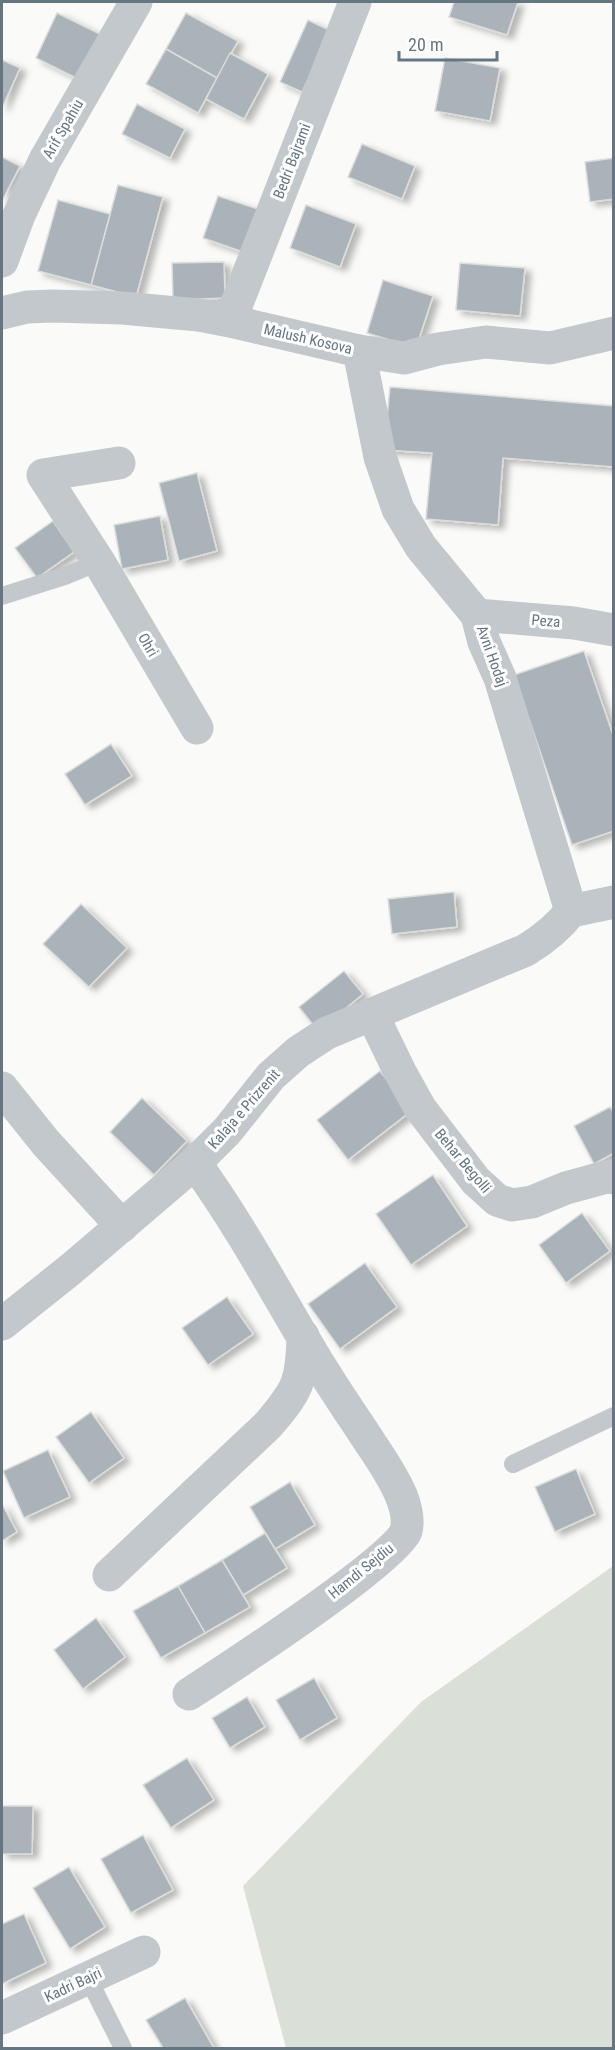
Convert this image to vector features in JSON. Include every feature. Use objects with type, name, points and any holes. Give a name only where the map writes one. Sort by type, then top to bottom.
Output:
[{"type":"street","name":"Arif Spahiu","points":[[2,261],[19,215],[45,160],[136,2]]},
{"type":"street","name":"Bedri Bajrami","points":[[230,321],[355,2]]},
{"type":"street","name":"Malush Kosova","points":[[2,314],[27,307],[122,308],[199,315],[359,351],[404,358],[438,349],[486,342],[550,348],[614,333]]},
{"type":"street","name":"Avni Hodaj","points":[[359,351],[380,457],[398,509],[421,547],[477,615],[484,642],[500,678],[571,911]]},
{"type":"street","name":"Ohri","points":[[118,463],[42,475],[99,562],[197,728]]},
{"type":"street","name":"Peza","points":[[477,615],[574,623],[614,630]]},
{"type":"street","points":[[571,911],[614,902]]},
{"type":"street","name":"Kalaja e Prizrenit","points":[[2,1324],[195,1163],[226,1131],[271,1076],[298,1052],[327,1033],[526,950],[544,939],[571,911]]},
{"type":"street","name":"Behar Begolli","points":[[372,1014],[420,1108],[476,1181],[496,1200],[512,1205],[532,1202],[566,1188],[612,1177]]},
{"type":"street","points":[[2,1088],[46,1143],[122,1226]]},
{"type":"street","name":"Hamdi Sejdiu","points":[[189,1694],[284,1630],[362,1573],[392,1548],[405,1532],[406,1514],[401,1495],[380,1458],[303,1336],[225,1205],[195,1163]]},
{"type":"street","points":[[108,1575],[268,1425],[287,1402],[299,1384],[303,1362],[303,1336]]},
{"type":"street","name":"Kadri Bajri","points":[[2,2018],[144,1952]]},
{"type":"lane","points":[[2,596],[65,576],[99,562]]},
{"type":"lane","points":[[513,1464],[614,1416]]},
{"type":"lane","points":[[88,1978],[123,2049]]},
{"type":"shaded area","points":[[613,1566],[613,2048],[286,2048],[243,1886],[421,1702]]},
{"type":"building","points":[[454,2],[518,2],[507,35],[449,17]]},
{"type":"building","points":[[57,13],[100,34],[78,79],[36,58]]},
{"type":"building","points":[[186,13],[238,41],[217,78],[166,49]]},
{"type":"building","points":[[308,20],[331,31],[302,92],[280,82]]},
{"type":"building","points":[[166,49],[217,78],[198,113],[146,84]]},
{"type":"building","points":[[230,53],[268,74],[244,119],[206,99]]},
{"type":"building","points":[[445,58],[500,68],[490,121],[435,111]]},
{"type":"building","points":[[2,60],[20,68],[2,108]]},
{"type":"building","points":[[137,104],[185,129],[170,158],[122,134]]},
{"type":"building","points":[[362,144],[415,166],[402,199],[348,177]]},
{"type":"building","points":[[2,157],[20,166],[2,201]]},
{"type":"building","points":[[614,158],[614,199],[590,202],[585,162]]},
{"type":"building","points":[[118,185],[163,197],[136,297],[91,285]]},
{"type":"building","points":[[218,196],[261,210],[246,253],[203,238]]},
{"type":"building","points":[[58,200],[110,214],[91,285],[38,271]]},
{"type":"building","points":[[306,205],[356,224],[340,267],[290,248]]},
{"type":"building","points":[[224,262],[225,298],[173,300],[172,263]]},
{"type":"building","points":[[460,263],[525,268],[520,316],[456,310]]},
{"type":"building","points":[[383,280],[433,296],[416,348],[367,333]]},
{"type":"building","points":[[390,387],[614,406],[614,467],[503,458],[498,525],[426,519],[432,453],[384,450]]},
{"type":"building","points":[[197,473],[217,551],[179,561],[159,483]]},
{"type":"building","points":[[160,516],[168,560],[122,569],[114,525]]},
{"type":"building","points":[[53,521],[74,552],[37,578],[15,548]]},
{"type":"building","points":[[584,651],[614,738],[614,831],[572,845],[514,675]]},
{"type":"building","points":[[111,744],[132,776],[85,805],[65,774]]},
{"type":"building","points":[[454,892],[457,927],[392,934],[388,899]]},
{"type":"building","points":[[81,904],[127,948],[89,987],[43,944]]},
{"type":"building","points":[[344,971],[363,994],[318,1031],[299,1007]]},
{"type":"building","points":[[380,1071],[411,1111],[348,1160],[317,1120]]},
{"type":"building","points":[[142,1098],[187,1141],[154,1175],[110,1132]]},
{"type":"building","points":[[610,1107],[614,1113],[614,1153],[594,1164],[574,1126]]},
{"type":"building","points":[[433,1175],[467,1226],[411,1265],[376,1214]]},
{"type":"building","points":[[582,1213],[610,1251],[566,1283],[539,1245]]},
{"type":"building","points":[[365,1263],[397,1307],[340,1349],[308,1304]]},
{"type":"building","points":[[227,1297],[253,1334],[208,1365],[182,1328]]},
{"type":"building","points":[[91,1412],[124,1458],[89,1483],[56,1437]]},
{"type":"building","points":[[48,1450],[70,1497],[24,1518],[3,1471]]},
{"type":"building","points":[[576,1469],[595,1514],[555,1532],[535,1487]]},
{"type":"building","points":[[290,1482],[315,1525],[275,1549],[250,1507]]},
{"type":"building","points":[[2,1504],[17,1532],[2,1541]]},
{"type":"building","points":[[265,1533],[287,1568],[243,1595],[222,1560]]},
{"type":"building","points":[[222,1560],[250,1607],[205,1633],[178,1586]]},
{"type":"building","points":[[178,1586],[205,1633],[161,1658],[133,1611]]},
{"type":"building","points":[[96,1618],[125,1657],[83,1689],[54,1650]]},
{"type":"building","points":[[314,1678],[337,1718],[300,1740],[276,1700]]},
{"type":"building","points":[[247,1697],[265,1727],[230,1748],[212,1718]]},
{"type":"building","points":[[187,1758],[214,1800],[171,1828],[143,1785]]},
{"type":"building","points":[[2,1806],[33,1806],[32,1854],[2,1854]]},
{"type":"building","points":[[143,1835],[173,1890],[131,1913],[101,1859]]},
{"type":"building","points":[[69,1867],[105,1927],[70,1949],[33,1888]]},
{"type":"building","points":[[24,1914],[46,1963],[2,1984],[2,1924]]},
{"type":"building","points":[[185,1998],[214,2048],[163,2048],[146,2020]]}]
